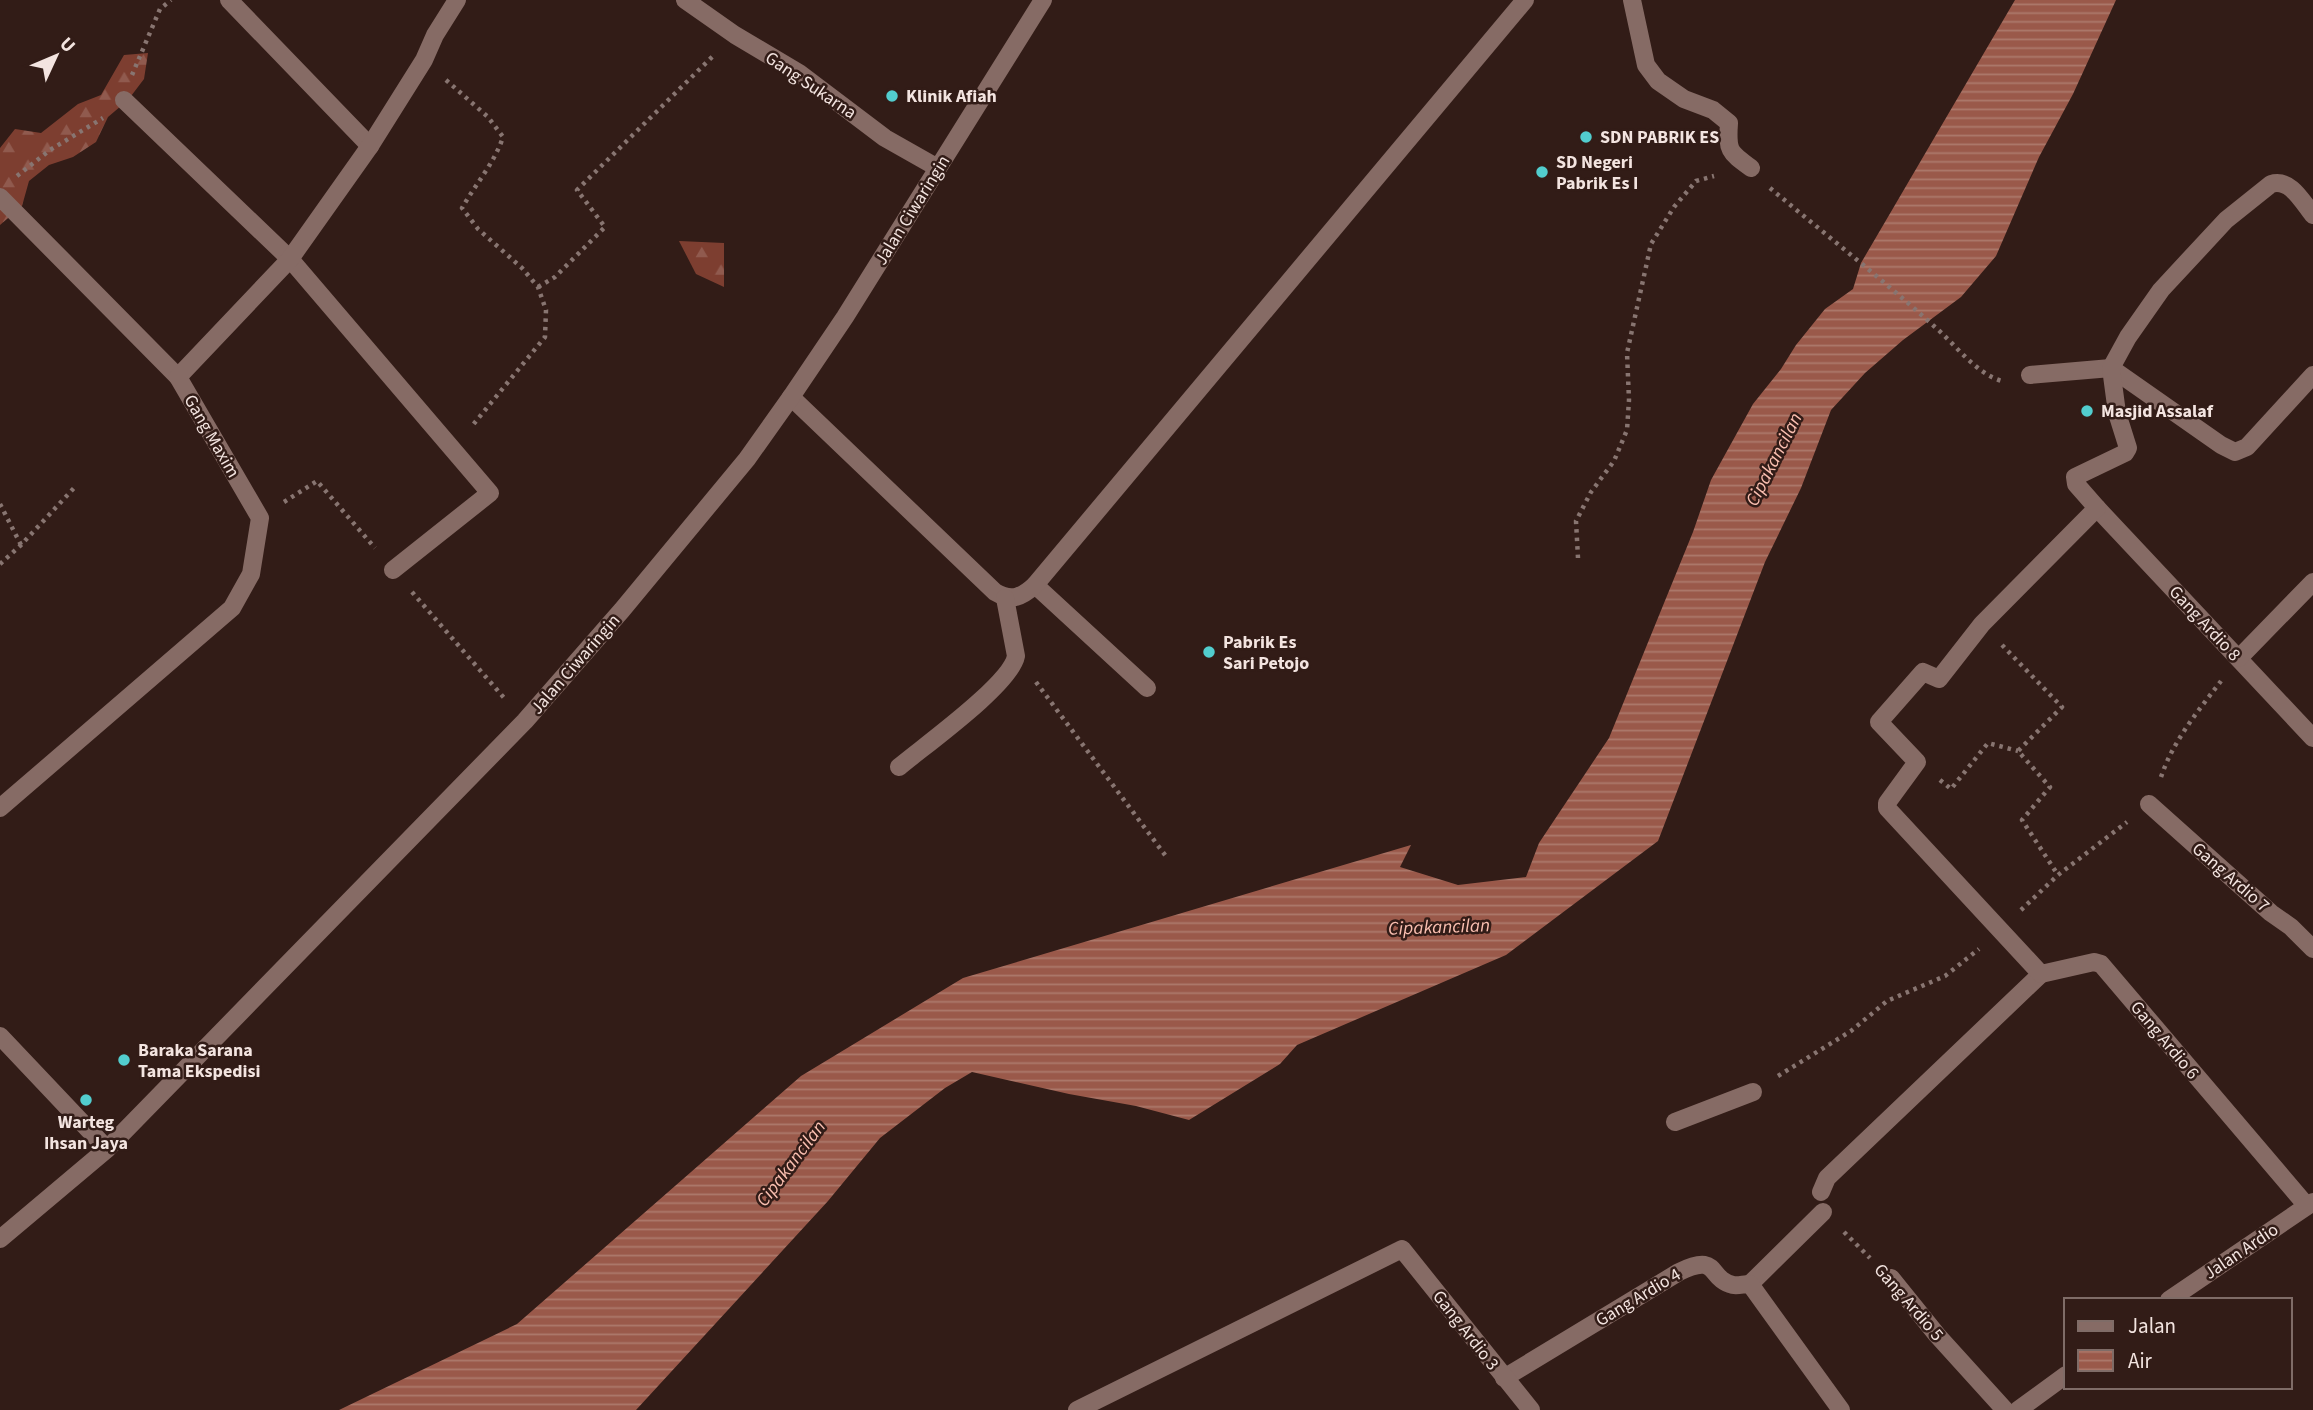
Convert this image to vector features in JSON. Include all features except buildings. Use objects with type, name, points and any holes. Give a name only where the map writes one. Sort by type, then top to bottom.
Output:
[{"type":"street","points":[[229,0],[370,146]]},
{"type":"street","name":"Gang Maxim","points":[[0,808],[232,608],[251,573],[260,518],[178,377],[290,259],[370,146],[424,60],[435,35],[457,0]]},
{"type":"street","name":"Gang Sukarna","points":[[685,0],[735,35],[799,73],[885,138],[938,168]]},
{"type":"street","name":"Jalan Ciwaringin","points":[[0,1239],[107,1149],[525,722],[622,610],[747,459],[791,397],[845,317],[1042,0]]},
{"type":"street","points":[[791,397],[995,592],[1005,598],[1024,596],[1525,0]]},
{"type":"street","points":[[1632,0],[1646,65],[1658,81],[1684,99],[1722,116],[1729,123],[1727,146],[1732,155],[1751,168]]},
{"type":"street","points":[[124,100],[290,259],[490,493],[393,570]]},
{"type":"street","points":[[2111,368],[2132,329],[2161,290],[2226,220],[2270,184],[2279,181],[2286,183],[2313,215]]},
{"type":"street","points":[[0,197],[178,377]]},
{"type":"street","points":[[2030,375],[2111,368],[2235,452],[2247,447],[2313,375]]},
{"type":"street","name":"Gang Ardio 8","points":[[2111,368],[2117,413],[2128,449],[2075,477],[2076,484],[2313,738]]},
{"type":"street","points":[[1821,1192],[1827,1178],[2041,974],[1885,806],[1917,762],[1881,725],[1880,720],[1923,672],[1938,679],[1982,624],[2096,508]]},
{"type":"street","points":[[2239,659],[2313,582]]},
{"type":"street","points":[[1035,585],[1147,688]]},
{"type":"street","points":[[899,767],[1009,672],[1016,656],[1005,598]]},
{"type":"street","name":"Gang Ardio 7","points":[[2149,804],[2313,949]]},
{"type":"street","name":"Gang Ardio 6","points":[[2041,974],[2094,962],[2101,964],[2310,1204]]},
{"type":"street","points":[[0,1036],[107,1149]]},
{"type":"street","points":[[1675,1122],[1753,1092]]},
{"type":"street","name":"Jalan Ardio","points":[[2172,1298],[2310,1204]]},
{"type":"street","points":[[1823,1212],[1750,1284],[1841,1410]]},
{"type":"street","name":"Gang Ardio 3","points":[[1084,1408],[1402,1249],[1531,1410]]},
{"type":"street","name":"Gang Ardio 4","points":[[1504,1378],[1694,1265],[1708,1266],[1727,1282],[1735,1285],[1750,1284]]},
{"type":"street","name":"Gang Ardio 5","points":[[1891,1278],[1937,1335],[2005,1410]]},
{"type":"street","points":[[2018,1410],[2064,1376]]},
{"type":"path","points":[[538,288],[555,277],[605,227],[577,190],[735,35]]},
{"type":"path","points":[[424,60],[488,117],[503,137],[499,150],[462,208],[478,229],[522,268],[538,288],[546,310],[545,337],[451,450]]},
{"type":"path","points":[[1578,558],[1576,521],[1591,492],[1614,461],[1627,430],[1627,353],[1651,244],[1674,207],[1696,181],[1751,168],[1765,184],[1993,378],[2005,382],[2030,375]]},
{"type":"path","points":[[0,564],[75,488]]},
{"type":"path","points":[[0,504],[21,545]]},
{"type":"path","points":[[1982,624],[2062,707],[2018,751]]},
{"type":"path","points":[[1016,656],[1168,859]]},
{"type":"path","points":[[1753,1092],[1851,1031],[1887,1001],[1945,976],[2002,931],[2036,893],[2149,804],[2165,765],[2189,723],[2239,659]]},
{"type":"path","points":[[1917,762],[1951,789],[1988,743],[2018,751],[2049,786],[2022,820],[2058,875]]},
{"type":"path","name":"Gang Ardio 5","points":[[1823,1212],[1891,1278]]},
{"type":"green space","points":[[148,53],[144,79],[128,100],[108,117],[96,142],[73,157],[49,165],[29,181],[22,206],[0,225],[0,148],[15,129],[41,133],[78,104],[101,95],[124,55]]},
{"type":"green space","points":[[679,241],[724,243],[724,287],[696,274]]},
{"type":"water","name":"Cipakancilan","points":[[2015,0],[2116,0],[2073,94],[2039,157],[1996,256],[1961,297],[1903,340],[1865,373],[1831,410],[1801,488],[1765,562],[1658,841],[1506,955],[1297,1045],[1280,1064],[1189,1120],[1136,1106],[972,1072],[945,1088],[880,1138],[828,1201],[636,1410],[339,1410],[517,1324],[801,1076],[963,978],[1411,845],[1400,867],[1458,885],[1526,877],[1539,843],[1609,738],[1693,532],[1711,480],[1753,404],[1825,309],[1853,289],[1861,263]]},
{"type":"place","name":"Klinik Afiah","points":[[892,96]]},
{"type":"place","name":"SDN PABRIK ES","points":[[1586,137]]},
{"type":"place","name":"SD Negeri Pabrik Es I","points":[[1542,172]]},
{"type":"place","name":"Masjid Assalaf","points":[[2087,411]]},
{"type":"place","name":"Pabrik Es Sari Petojo","points":[[1209,652]]},
{"type":"place","name":"Baraka Sarana Tama Ekspedisi","points":[[124,1060]]},
{"type":"place","name":"Warteg Ihsan Jaya","points":[[86,1100]]}]
